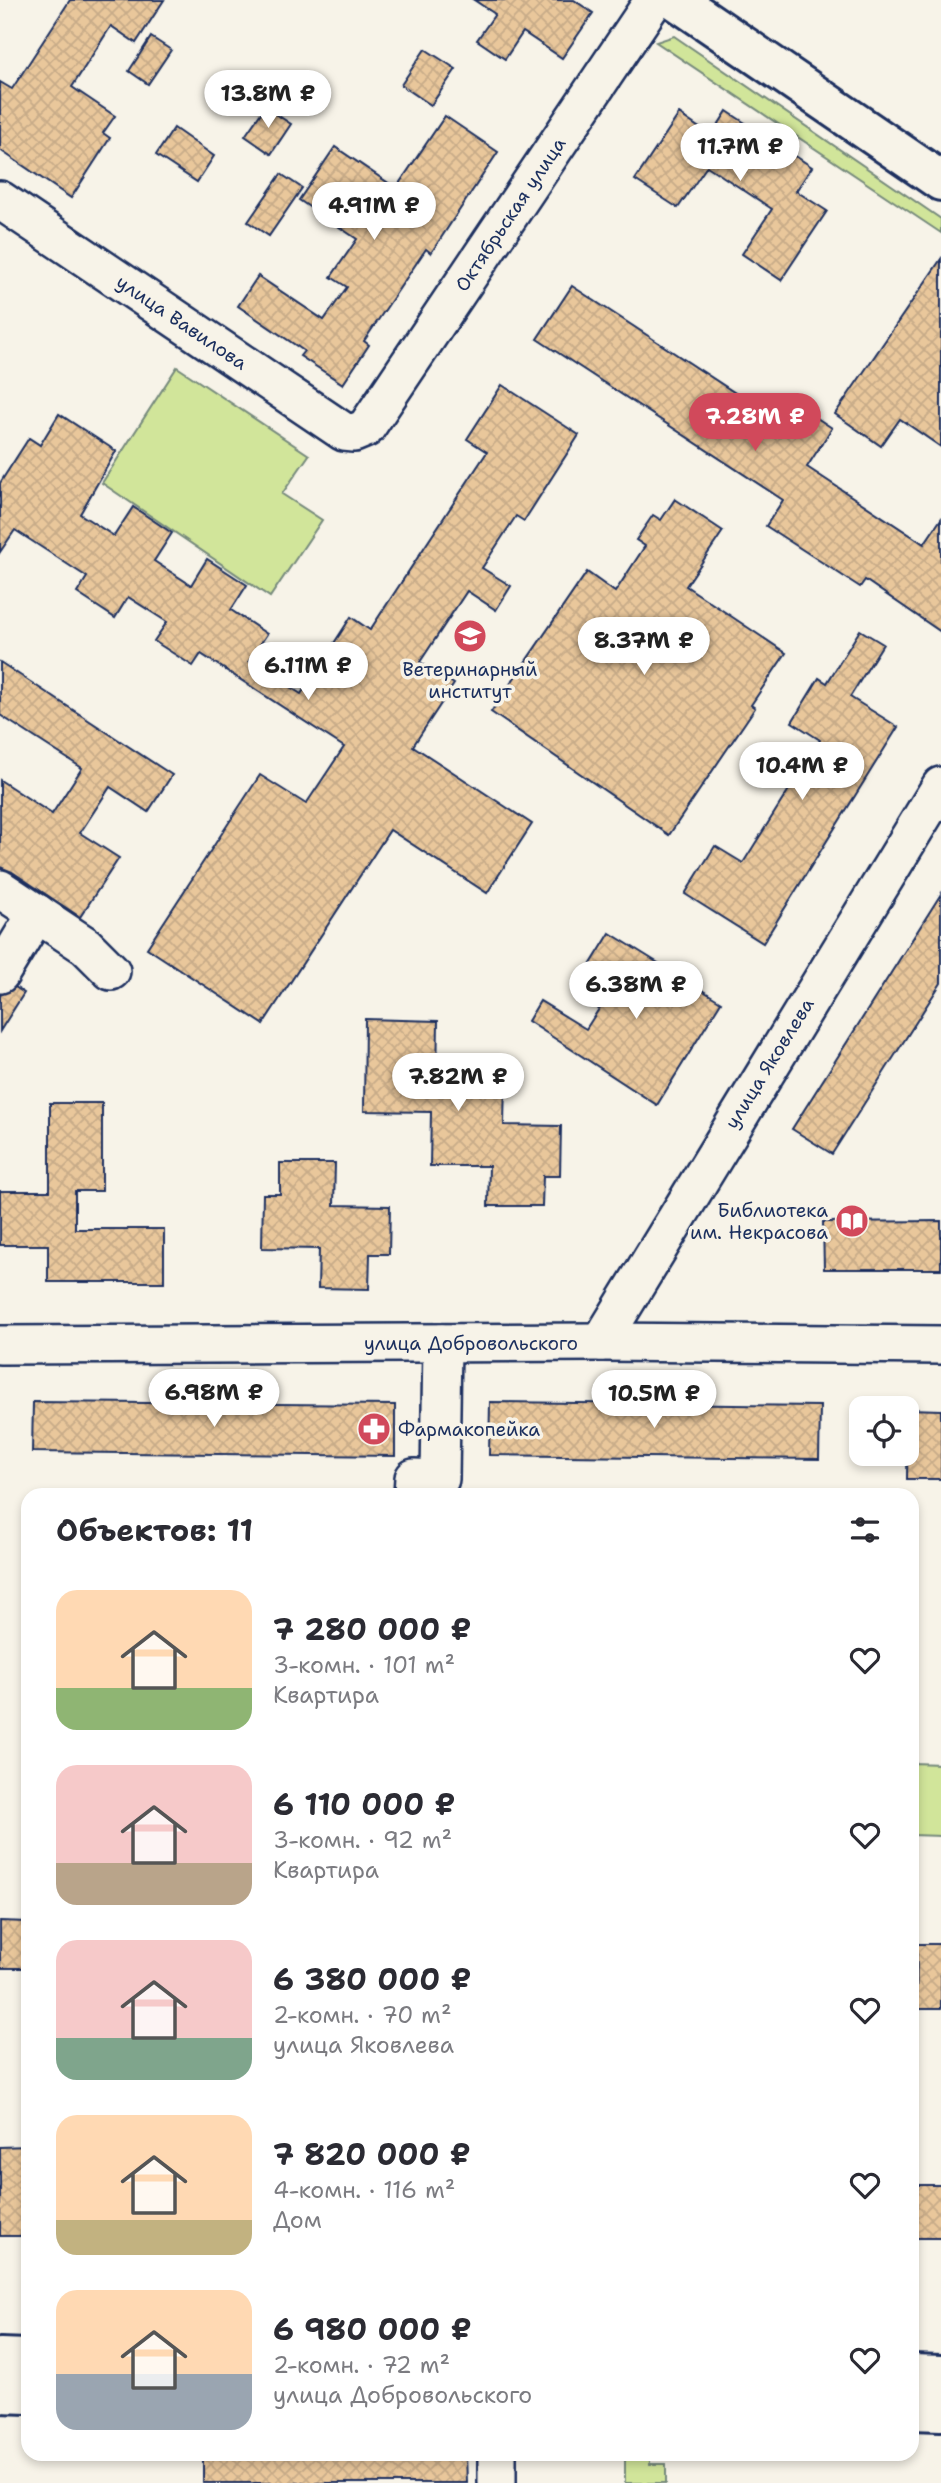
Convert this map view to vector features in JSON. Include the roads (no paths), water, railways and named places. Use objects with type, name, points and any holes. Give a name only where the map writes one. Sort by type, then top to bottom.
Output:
[{"type":"main road","points":[[676,0],[941,181]]},
{"type":"main road","points":[[0,2358],[21,2359]]},
{"type":"main road","points":[[919,2374],[941,2375]]},
{"type":"main road","points":[[0,2393],[21,2394]]},
{"type":"main road","points":[[919,2410],[941,2411]]},
{"type":"street","name":"Октябрьская улица","points":[[366,428],[654,0]]},
{"type":"street","name":"улица Вавилова","points":[[0,200],[344,432],[354,433],[366,428]]},
{"type":"street","name":"улица Яковлева","points":[[601,1342],[941,786]]},
{"type":"street","points":[[0,888],[86,946],[111,971]]},
{"type":"street","points":[[0,974],[37,913]]},
{"type":"street","name":"улица Добровольского","points":[[0,1345],[601,1342],[941,1345]]},
{"type":"street","points":[[413,1488],[414,1479],[440,1479],[442,1343]]},
{"type":"street","points":[[497,2461],[497,2483]]},
{"type":"place","name":"Ветеринарный институт","points":[[470,636]]},
{"type":"place","name":"Библиотека им. Некрасова","points":[[852,1221]]},
{"type":"place","name":"Фармакопейка","points":[[374,1429]]}]
